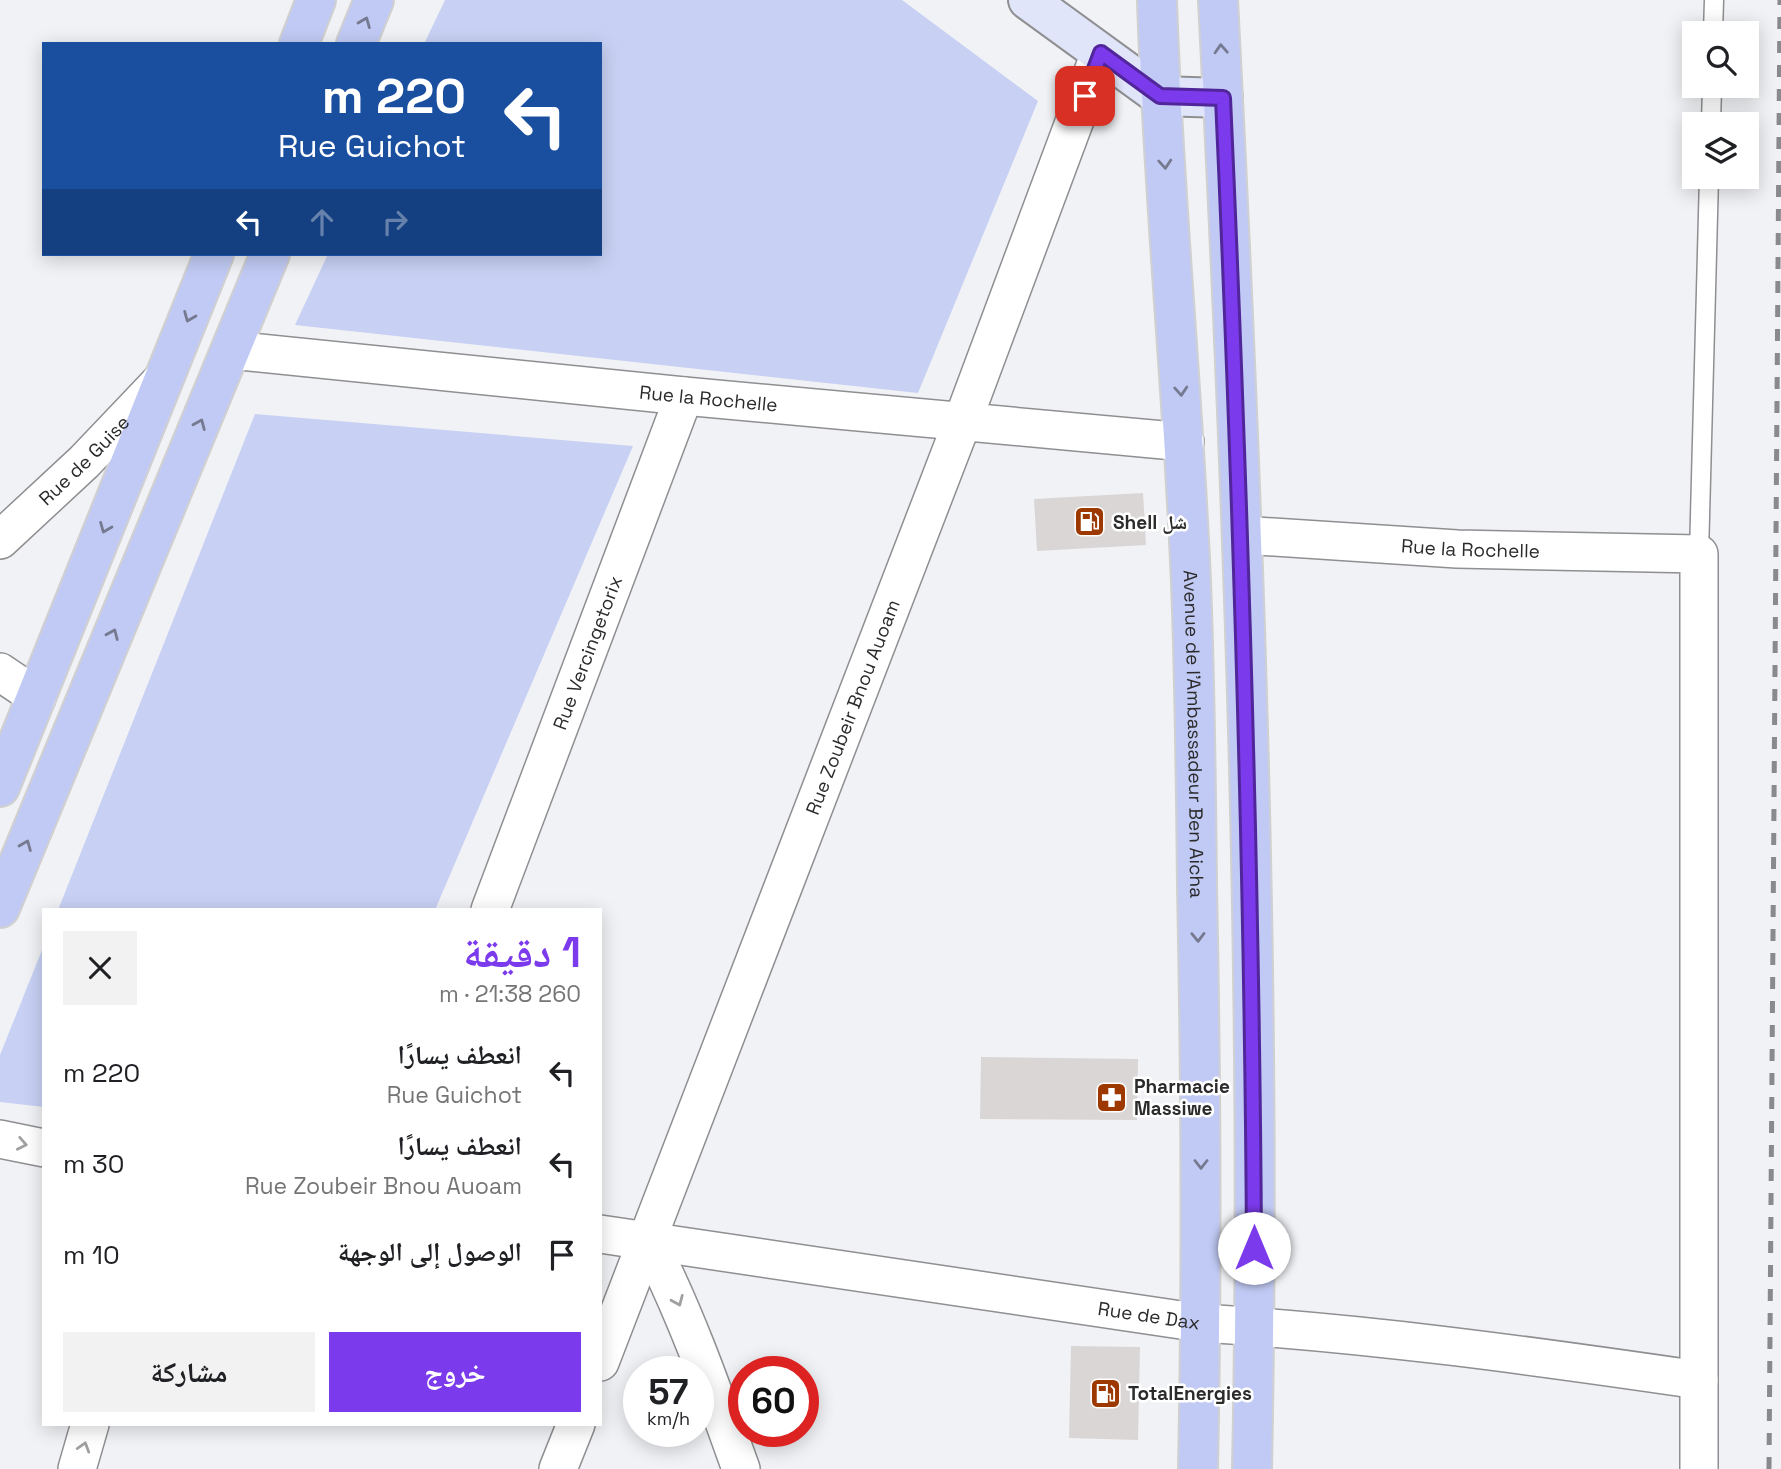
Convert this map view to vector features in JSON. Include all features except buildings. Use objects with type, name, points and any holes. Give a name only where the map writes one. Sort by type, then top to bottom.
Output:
[{"type":"main road","points":[[300,42],[317,0]]},
{"type":"main road","points":[[357,42],[374,0]]},
{"type":"main road","name":"Avenue de l'Ambassadeur Ben Aicha","points":[[1157,0],[1160,96],[1185,442],[1191,588],[1201,1092],[1198,1469]]},
{"type":"main road","points":[[1219,0],[1242,535],[1253,999],[1255,1326],[1252,1469]]},
{"type":"main road","points":[[49,789],[2,775],[37,697],[213,256]]},
{"type":"main road","points":[[0,908],[269,256]]},
{"type":"street","points":[[1028,0],[1160,96],[1223,98]]},
{"type":"street","name":"Rue Zoubeir Bnou Auoam","points":[[602,1357],[963,420],[1101,53]]},
{"type":"street","name":"Rue la Rochelle","points":[[231,350],[684,396],[1185,442]]},
{"type":"street","name":"Rue de Guise","points":[[0,540],[84,462],[165,378]]},
{"type":"street","name":"Rue Vercingetorix","points":[[491,908],[684,396]]},
{"type":"street","name":"Rue la Rochelle","points":[[1242,535],[1457,549],[1699,554]]},
{"type":"street","points":[[1699,554],[1699,1469]]},
{"type":"street","points":[[0,672],[37,697]]},
{"type":"street","points":[[0,1139],[42,1148]]},
{"type":"street","name":"Rue de Dax","points":[[602,1234],[1201,1323],[1483,1349],[1699,1380]]},
{"type":"street","points":[[648,1240],[671,1285],[702,1358],[741,1469]]},
{"type":"street","points":[[77,1469],[89,1426]]},
{"type":"street","points":[[558,1469],[575,1426]]},
{"type":"lane","points":[[1713,21],[1714,0]]},
{"type":"lane","points":[[1699,554],[1709,189]]},
{"type":"shaded area","points":[[445,0],[902,0],[1038,101],[918,393],[295,325],[327,256],[602,256],[602,42],[425,42]]},
{"type":"shaded area","points":[[255,414],[633,446],[436,908],[59,908]]},
{"type":"shaded area","points":[[42,950],[42,1107],[0,1102],[0,1055]]},
{"type":"railway","points":[[1769,1469],[1780,0]]},
{"type":"place","name":"Shell شل","points":[[1090,522]]},
{"type":"place","name":"Pharmacie Massiwe","points":[[1111,1097]]},
{"type":"place","name":"TotalEnergies","points":[[1105,1393]]},
{"type":"route","points":[[1085,96],[1101,53],[1160,96],[1223,98],[1242,535],[1253,999],[1254,1248]]}]
